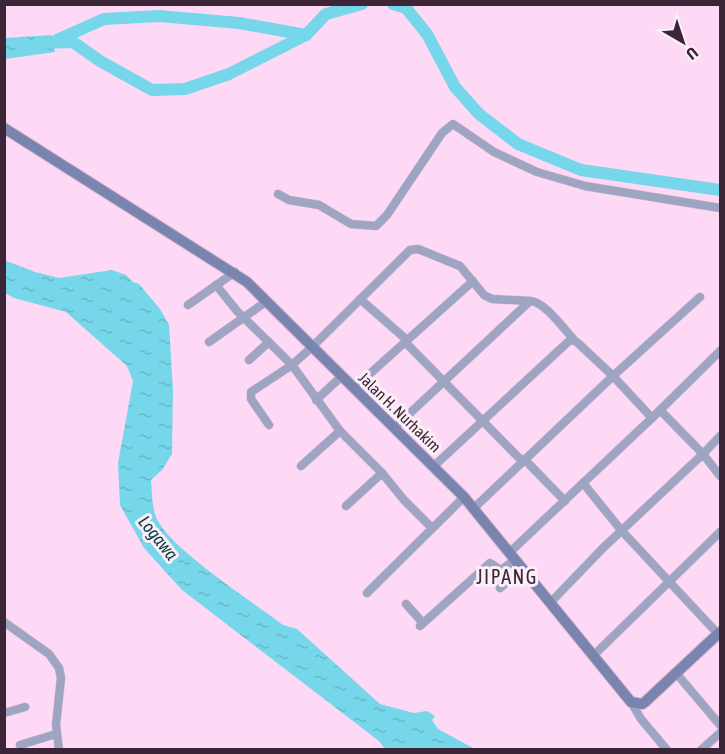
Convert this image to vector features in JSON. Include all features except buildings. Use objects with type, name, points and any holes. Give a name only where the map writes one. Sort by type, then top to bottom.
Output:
[{"type":"main road","name":"Jalan H. Nurhakim","points":[[4,128],[235,272],[267,301],[474,508],[631,702]]},
{"type":"main road","points":[[631,702],[642,704],[719,633]]},
{"type":"street","points":[[278,194],[289,200],[319,205],[351,224],[376,226],[387,216],[442,134],[453,124],[494,152],[537,172],[585,186],[720,208]]},
{"type":"street","points":[[269,425],[251,399],[250,394],[254,389],[292,365],[413,248],[460,266],[484,295],[492,299],[536,302],[613,376],[652,418]]},
{"type":"street","points":[[188,305],[235,272]]},
{"type":"street","points":[[354,388],[473,281]]},
{"type":"street","points":[[216,285],[292,365],[340,431],[432,528]]},
{"type":"street","points":[[474,508],[700,297]]},
{"type":"street","points":[[360,299],[406,341],[444,382],[565,501]]},
{"type":"street","points":[[209,342],[267,301]]},
{"type":"street","points":[[394,428],[530,301]]},
{"type":"street","points":[[434,466],[545,361],[568,341],[574,340]]},
{"type":"street","points":[[249,360],[269,342]]},
{"type":"street","points":[[406,604],[422,625],[490,563],[501,570],[583,483],[720,351]]},
{"type":"street","points":[[316,400],[342,376]]},
{"type":"street","points":[[660,410],[703,454],[720,476]]},
{"type":"street","points":[[301,466],[340,431]]},
{"type":"street","points":[[550,603],[621,530],[720,436]]},
{"type":"street","points":[[346,506],[382,473]]},
{"type":"street","points":[[583,483],[621,530],[719,633]]},
{"type":"street","points":[[367,593],[464,497]]},
{"type":"street","points":[[593,656],[720,532]]},
{"type":"street","points":[[500,588],[522,569]]},
{"type":"street","points":[[4,622],[49,654],[59,668],[62,678],[53,735],[59,750]]},
{"type":"street","points":[[676,673],[720,725]]},
{"type":"street","points":[[631,702],[641,719],[667,750]]},
{"type":"street","points":[[4,713],[25,706]]},
{"type":"street","points":[[701,750],[720,733]]},
{"type":"street","points":[[20,745],[53,735]]},
{"type":"water","points":[[52,35],[55,52],[5,59],[5,38]]},
{"type":"water","name":"Logawa","points":[[4,260],[59,278],[112,270],[126,275],[139,284],[160,309],[169,325],[173,391],[172,454],[162,470],[151,480],[156,517],[164,529],[194,559],[283,625],[297,629],[380,704],[414,713],[427,711],[435,716],[432,720],[438,729],[475,749],[385,749],[379,741],[182,590],[144,548],[120,505],[118,463],[133,381],[127,366],[66,312],[14,298],[5,293]]},
{"type":"waterway","points":[[39,43],[73,42],[100,61],[152,90],[185,89],[229,74],[306,35],[326,14],[362,4]]},
{"type":"waterway","points":[[393,4],[406,8],[427,34],[455,87],[479,114],[518,144],[581,170],[720,190]]},
{"type":"waterway","points":[[57,40],[104,19],[159,16],[239,23],[306,35]]},
{"type":"district","name":"JIPANG","points":[[507,577]]}]
